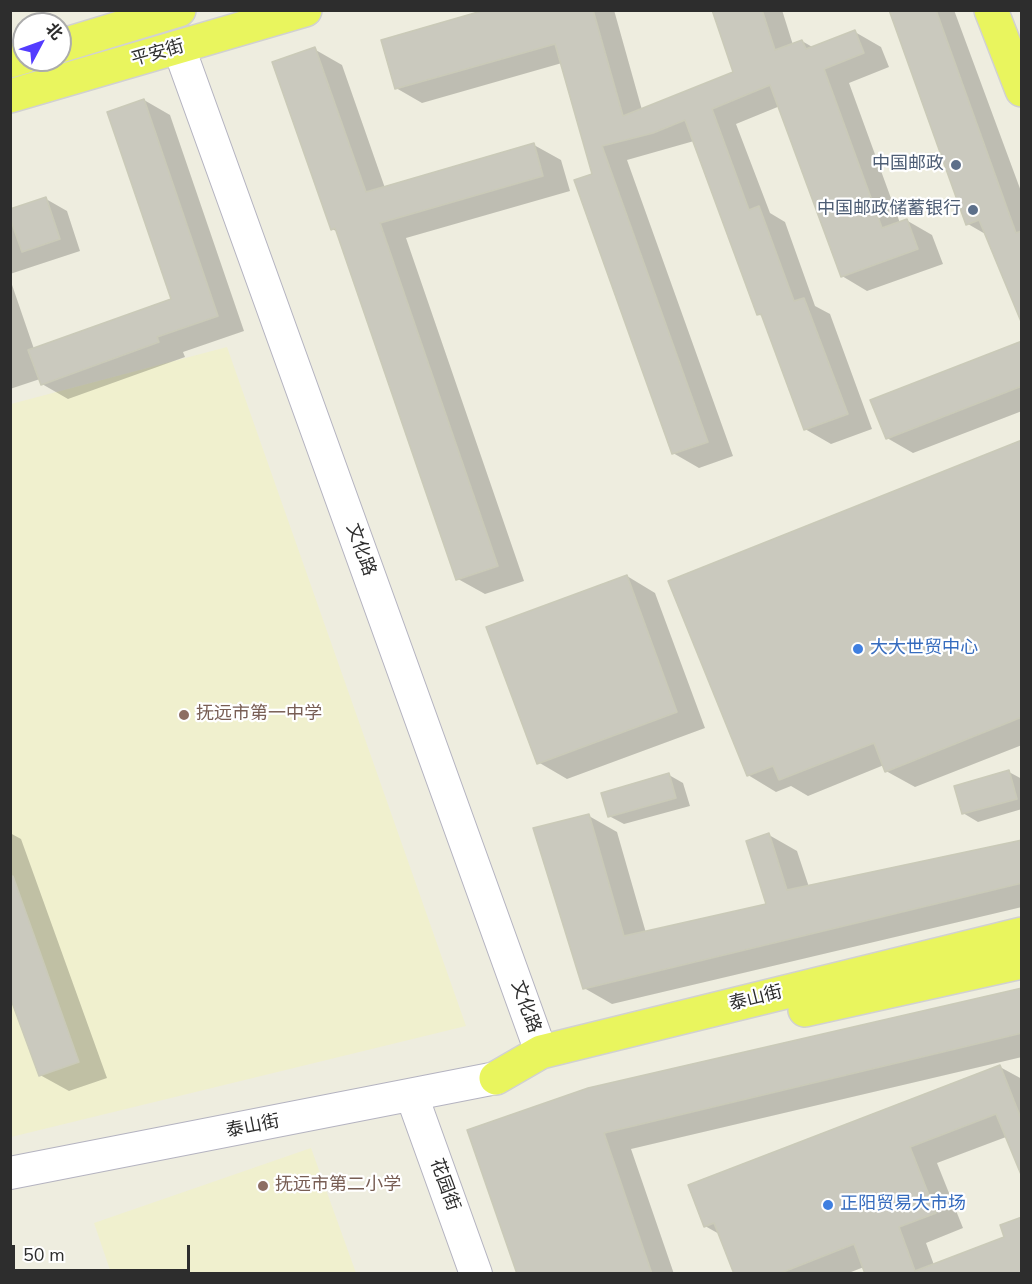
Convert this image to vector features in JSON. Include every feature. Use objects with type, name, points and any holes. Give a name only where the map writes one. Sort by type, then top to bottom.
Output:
[{"type":"main road","name":"平安街","points":[[72,42],[179,10]]},
{"type":"main road","name":"平安街","points":[[10,96],[305,10]]},
{"type":"main road","points":[[991,10],[1022,90]]},
{"type":"main road","name":"泰山街","points":[[496,1078],[541,1052],[1022,934]]},
{"type":"main road","name":"泰山街","points":[[496,1078],[1022,962]]},
{"type":"street","name":"文化路","points":[[179,48],[541,1052]]},
{"type":"street","name":"泰山街","points":[[10,1173],[496,1078]]},
{"type":"street","name":"花园街","points":[[412,1096],[476,1274]]},
{"type":"shaded area","name":"抚远市第一中学","points":[[227,347],[466,1026],[11,1137],[11,404]]},
{"type":"shaded area","name":"抚远市第二小学","points":[[311,1148],[356,1273],[111,1273],[94,1223]]},
{"type":"building","points":[[485,10],[593,10],[623,116],[733,72],[712,10],[762,10],[775,50],[802,40],[806,49],[855,30],[864,53],[824,69],[882,228],[907,219],[918,249],[841,277],[770,85],[712,109],[749,210],[759,206],[794,301],[804,298],[848,414],[804,430],[761,314],[757,315],[685,120],[653,133],[602,146],[708,442],[672,454],[574,180],[592,174],[555,44],[395,89],[381,40]]},
{"type":"building","points":[[889,10],[936,10],[1016,233],[1022,231],[1022,324],[979,220],[966,225]]},
{"type":"building","points":[[315,47],[366,192],[534,143],[543,176],[380,223],[498,566],[456,580],[335,228],[331,230],[272,62]]},
{"type":"building","points":[[144,99],[218,316],[157,337],[159,342],[41,385],[28,350],[171,299],[107,112]]},
{"type":"building","points":[[46,197],[60,239],[22,252],[10,218],[10,209]]},
{"type":"building","points":[[1022,341],[1022,386],[886,439],[870,400]]},
{"type":"building","name":"大大世贸中心","points":[[1022,440],[1022,717],[885,772],[874,743],[779,780],[773,766],[747,776],[668,581]]},
{"type":"building","points":[[627,575],[677,712],[537,764],[486,627]]},
{"type":"building","points":[[1009,770],[1017,799],[962,814],[954,786]]},
{"type":"building","points":[[669,773],[676,798],[608,817],[601,793]]},
{"type":"building","points":[[589,814],[624,936],[766,904],[746,841],[769,833],[787,890],[1022,840],[1022,883],[583,989],[533,828]]},
{"type":"building","points":[[13,876],[79,1062],[39,1076],[10,997],[10,877]]},
{"type":"building","points":[[1022,988],[1022,1033],[604,1133],[652,1274],[517,1274],[467,1130],[588,1088]]},
{"type":"building","points":[[1000,1065],[1022,1121],[1022,1177],[996,1114],[910,1147],[936,1213],[899,1227],[915,1271],[1004,1237],[1000,1225],[1022,1217],[1022,1274],[865,1274],[854,1244],[778,1274],[734,1274],[714,1223],[704,1227],[688,1185]]},
{"type":"place","name":"中国邮政","points":[[956,165]]},
{"type":"place","name":"中国邮政储蓄银行","points":[[973,210]]},
{"type":"place","name":"大大世贸中心","points":[[858,649]]},
{"type":"place","name":"抚远市第一中学","points":[[184,715]]},
{"type":"place","name":"抚远市第二小学","points":[[263,1186]]},
{"type":"place","name":"正阳贸易大市场","points":[[828,1205]]}]
